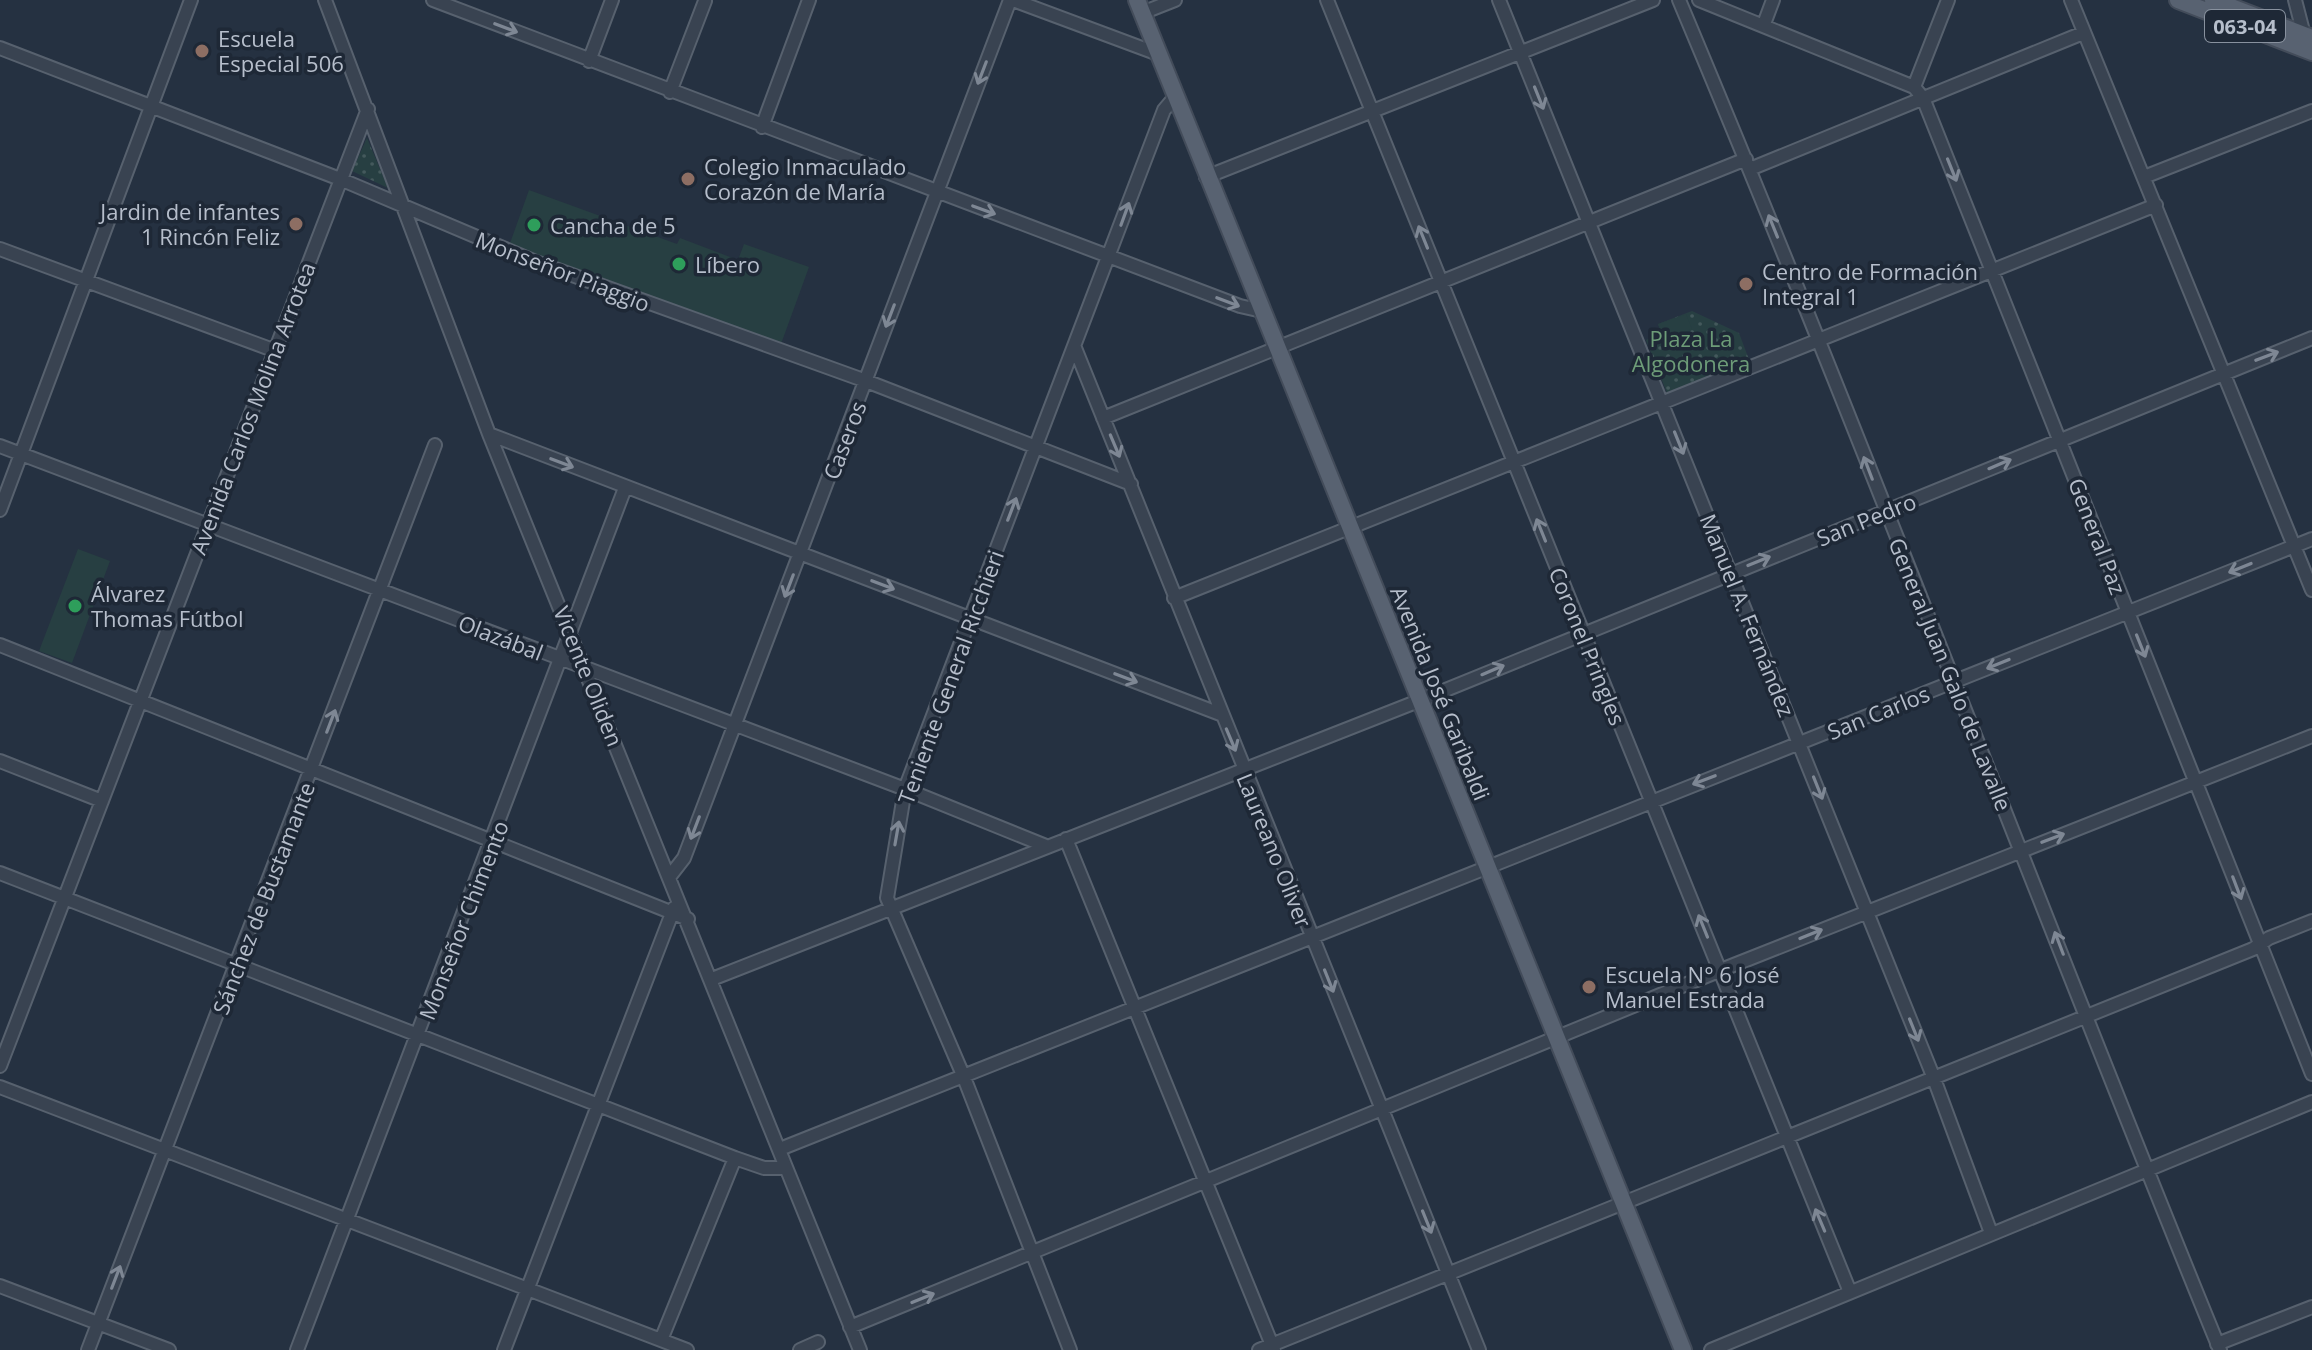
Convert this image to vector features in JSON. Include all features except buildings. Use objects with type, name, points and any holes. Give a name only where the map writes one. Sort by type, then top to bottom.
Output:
[{"type":"main road","name":"063-04","points":[[2178,0],[2312,53]]},
{"type":"main road","name":"063-04","points":[[2213,0],[2308,37]]},
{"type":"main road","name":"Avenida José Garibaldi","points":[[1140,6],[1206,177],[1683,1350]]},
{"type":"street","points":[[0,510],[191,0]]},
{"type":"street","name":"Vicente Oliden","points":[[325,0],[489,434],[860,1350]]},
{"type":"street","points":[[433,0],[762,127],[1240,306],[1262,311]]},
{"type":"street","points":[[589,61],[612,0]]},
{"type":"street","points":[[762,127],[809,0]]},
{"type":"street","points":[[1011,0],[1158,54]]},
{"type":"street","name":"Caseros","points":[[670,876],[684,858],[735,727],[1011,0]]},
{"type":"street","points":[[1140,6],[1175,0]]},
{"type":"street","name":"Coronel Pringles","points":[[1327,0],[1850,1292]]},
{"type":"street","name":"Manuel A. Fernández","points":[[1499,0],[1933,1076],[1991,1233]]},
{"type":"street","points":[[1206,177],[1653,0]]},
{"type":"street","name":"General Juan Galo de Lavalle","points":[[1679,0],[1748,164],[2023,850],[2146,1171],[2218,1347]]},
{"type":"street","points":[[1699,0],[1914,87],[1948,0]]},
{"type":"street","points":[[1764,24],[1773,0]]},
{"type":"street","points":[[2071,0],[2312,590]]},
{"type":"street","points":[[2295,0],[2308,37]]},
{"type":"street","points":[[670,92],[705,1]]},
{"type":"street","points":[[1103,418],[1589,221],[1923,98],[2083,33]]},
{"type":"street","name":"Monseñor Piaggio","points":[[0,48],[340,179],[445,226],[866,381],[1131,484]]},
{"type":"street","name":"General Paz","points":[[1914,87],[1923,98],[1993,269],[2312,1074]]},
{"type":"street","name":"Teniente General Ricchieri","points":[[1070,1350],[963,1075],[891,909],[887,890],[905,789],[1164,110],[1175,97]]},
{"type":"street","name":"Avenida Carlos Molina Arrotea","points":[[0,1066],[368,109]]},
{"type":"street","points":[[2144,177],[2312,111]]},
{"type":"street","points":[[1174,598],[2156,205]]},
{"type":"street","points":[[414,240],[427,226],[445,226]]},
{"type":"street","points":[[0,249],[273,350]]},
{"type":"street","name":"San Pedro","points":[[712,979],[1421,700],[2312,338]]},
{"type":"street","name":"Laureano Oliver","points":[[1075,348],[1479,1350]]},
{"type":"street","points":[[489,434],[1220,714]]},
{"type":"street","name":"Sánchez de Bustamante","points":[[88,1350],[435,445]]},
{"type":"street","name":"Olazábal","points":[[0,446],[208,522],[1046,846]]},
{"type":"street","name":"Monseñor Chimento","points":[[297,1350],[562,661],[625,488]]},
{"type":"street","name":"San Carlos","points":[[780,1149],[2312,539]]},
{"type":"street","points":[[0,645],[688,919]]},
{"type":"street","points":[[850,1327],[1721,970],[2312,736]]},
{"type":"street","points":[[0,761],[102,801]]},
{"type":"street","points":[[1066,839],[1273,1347]]},
{"type":"street","points":[[0,873],[735,1158],[764,1168],[786,1168]]},
{"type":"street","points":[[504,1350],[678,897]]},
{"type":"street","points":[[1259,1350],[1273,1347],[1624,1201],[2087,1016],[2312,921]]},
{"type":"street","points":[[0,1087],[687,1350]]},
{"type":"street","points":[[1711,1350],[2312,1102]]},
{"type":"street","points":[[661,1340],[735,1158]]},
{"type":"street","points":[[0,1286],[169,1350]]},
{"type":"street","points":[[2218,1347],[2312,1307]]},
{"type":"street","points":[[800,1350],[818,1342]]},
{"type":"green space","points":[[367,138],[388,188],[352,171]]},
{"type":"green space","name":"Líbero","points":[[529,190],[677,244],[680,238],[738,260],[744,244],[809,267],[781,344],[509,246]]},
{"type":"green space","name":"Plaza La Algodonera","points":[[1692,311],[1739,333],[1751,365],[1672,395],[1667,393],[1646,340],[1661,333],[1658,324]]},
{"type":"green space","points":[[1686,314],[1692,329],[1664,340],[1658,324]]},
{"type":"green space","name":"Álvarez Thomas Fútbol","points":[[78,549],[110,561],[72,663],[39,651]]},
{"type":"place","name":"Escuela Especial 506","points":[[202,51]]},
{"type":"place","name":"Colegio Inmaculado Corazón de María","points":[[688,179]]},
{"type":"place","name":"Jardin de infantes 1 Rincón Feliz","points":[[296,224]]},
{"type":"place","name":"Cancha de 5","points":[[534,225]]},
{"type":"place","name":"Líbero","points":[[679,264]]},
{"type":"place","name":"Centro de Formación Integral 1","points":[[1746,284]]},
{"type":"place","name":"Álvarez Thomas Fútbol","points":[[75,606]]},
{"type":"place","name":"Escuela N° 6 José Manuel Estrada","points":[[1589,987]]}]
